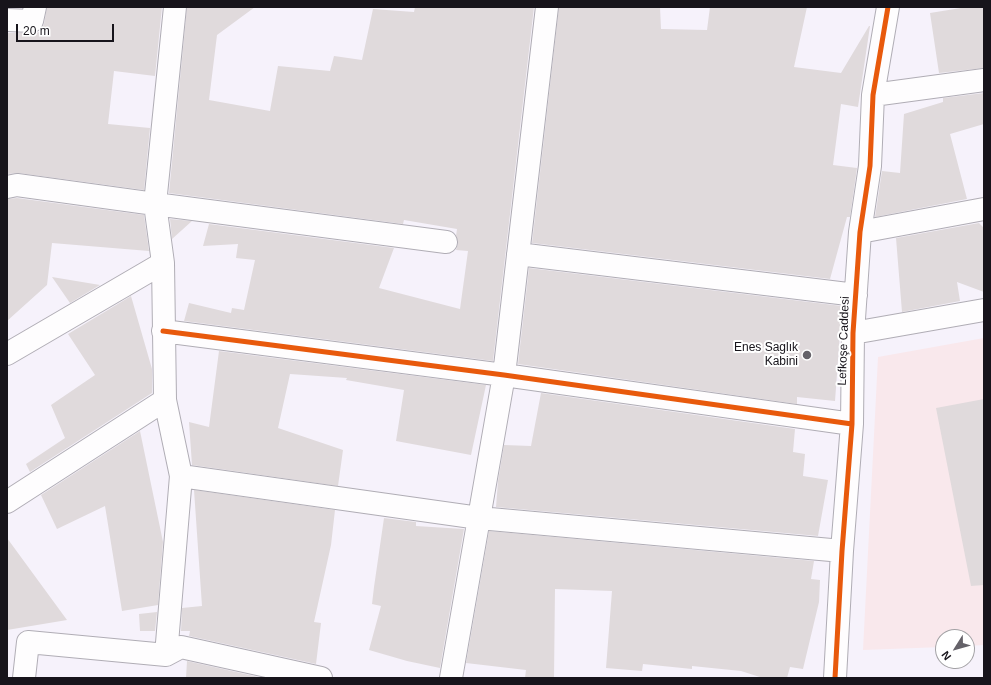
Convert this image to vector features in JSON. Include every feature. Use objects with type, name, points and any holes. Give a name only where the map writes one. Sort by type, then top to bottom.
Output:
[{"type":"street","points":[[7,20],[32,21],[35,7]]},
{"type":"street","points":[[166,655],[181,476],[165,400],[163,263],[155,204],[175,7]]},
{"type":"street","points":[[451,678],[504,376],[547,7]]},
{"type":"street","name":"Lefkoşe Caddesi","points":[[835,678],[842,551],[852,424],[853,333],[860,232],[870,166],[873,95],[888,7]]},
{"type":"street","points":[[873,95],[984,80]]},
{"type":"street","points":[[7,187],[17,185],[446,242]]},
{"type":"street","points":[[860,232],[984,209]]},
{"type":"street","points":[[518,254],[856,295]]},
{"type":"street","points":[[7,354],[163,263]]},
{"type":"street","points":[[853,333],[984,310]]},
{"type":"street","points":[[163,331],[852,424]]},
{"type":"street","points":[[7,502],[165,400]]},
{"type":"street","points":[[181,476],[479,518],[842,551]]},
{"type":"street","points":[[24,678],[28,642],[166,655],[181,647],[322,678]]},
{"type":"shaded area","points":[[984,338],[984,645],[975,646],[975,629],[935,629],[935,647],[863,650],[878,357]]},
{"type":"building","points":[[47,7],[162,7],[155,76],[114,71],[108,124],[150,128],[144,190],[19,173],[7,174],[7,33],[40,32],[44,24]]},
{"type":"building","points":[[187,7],[255,7],[217,35],[209,100],[270,111],[278,66],[330,71],[334,56],[362,60],[373,9],[414,12],[415,7],[534,7],[493,361],[184,321],[189,303],[231,313],[232,308],[244,310],[255,260],[236,258],[238,244],[203,246],[209,224],[394,248],[379,288],[460,309],[468,251],[456,250],[458,243],[456,236],[457,229],[404,220],[403,224],[169,193]]},
{"type":"building","points":[[559,7],[660,7],[661,29],[707,30],[710,7],[807,7],[794,67],[841,73],[870,26],[858,107],[841,104],[833,165],[857,168],[850,217],[847,217],[830,279],[532,243]]},
{"type":"building","points":[[967,7],[984,7],[984,68],[939,73],[930,13]]},
{"type":"building","points":[[984,93],[984,124],[950,134],[967,199],[875,217],[882,171],[900,173],[904,114],[943,102],[943,98]]},
{"type":"building","points":[[17,198],[144,215],[149,251],[52,243],[47,285],[7,321],[7,199]]},
{"type":"building","points":[[170,219],[192,221],[172,239]]},
{"type":"building","points":[[979,223],[984,228],[984,292],[957,282],[960,301],[902,312],[896,238]]},
{"type":"building","points":[[529,268],[842,306],[835,401],[797,397],[797,404],[518,364]]},
{"type":"building","points":[[52,277],[100,285],[70,303]]},
{"type":"building","points":[[131,296],[152,369],[152,393],[30,472],[26,464],[65,438],[51,405],[95,375],[68,334]]},
{"type":"building","points":[[219,351],[486,385],[471,455],[396,441],[404,390],[346,380],[347,378],[290,374],[278,428],[343,450],[338,486],[192,465],[189,422],[209,427]]},
{"type":"building","points":[[541,393],[795,429],[793,452],[805,454],[803,476],[828,480],[818,536],[496,507],[498,481],[504,445],[531,446]]},
{"type":"building","points":[[984,399],[984,585],[971,586],[936,408]]},
{"type":"building","points":[[140,431],[163,542],[158,605],[122,611],[105,506],[57,529],[41,495]]},
{"type":"building","points":[[194,490],[335,510],[331,545],[314,622],[321,623],[316,664],[189,636],[190,631],[181,631],[182,608],[202,606]]},
{"type":"building","points":[[384,518],[416,522],[416,526],[464,529],[440,668],[407,661],[369,650],[381,606],[372,604]]},
{"type":"building","points":[[489,531],[814,561],[811,579],[820,580],[819,602],[803,669],[790,667],[787,678],[763,678],[741,671],[692,666],[692,669],[643,664],[642,671],[606,668],[612,591],[555,589],[554,678],[525,678],[526,670],[466,663]]},
{"type":"building","points":[[7,538],[67,620],[7,630]]},
{"type":"building","points":[[157,612],[155,631],[140,631],[139,614]]},
{"type":"building","points":[[187,661],[263,678],[186,678]]},
{"type":"cycle path","points":[[835,678],[842,551],[852,424],[853,333],[860,232],[870,166],[873,95],[888,7]]},
{"type":"cycle path","points":[[163,331],[504,375],[852,424]]},
{"type":"place","name":"Enes Saglık Kabini","points":[[807,355]]}]
